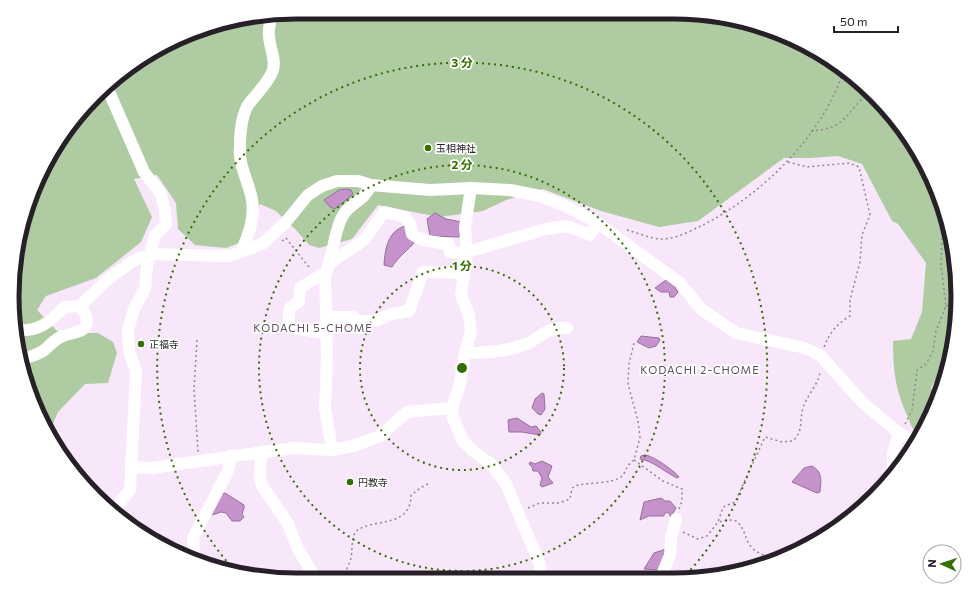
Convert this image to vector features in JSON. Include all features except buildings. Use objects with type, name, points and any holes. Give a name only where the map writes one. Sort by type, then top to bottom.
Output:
[{"type":"street","points":[[241,252],[250,229],[253,210],[252,199],[240,160],[239,148],[243,117],[248,106],[273,69],[274,56],[269,37],[271,20]]},
{"type":"street","points":[[109,92],[144,172],[161,194],[165,211],[166,225],[155,235],[150,254],[145,289],[134,309],[128,330],[129,351],[136,371],[130,490],[119,503],[117,508]]},
{"type":"street","points":[[21,330],[37,329],[47,324],[65,307],[80,306],[108,279],[133,261],[150,254],[230,256],[262,244],[285,223],[308,195],[322,186],[338,181],[358,180],[371,185],[430,190],[471,188],[510,190],[540,196],[598,223],[680,283],[701,309],[736,333],[805,348],[821,356],[862,402],[899,434],[911,439]]},
{"type":"street","points":[[327,333],[300,331],[291,328],[288,324],[290,308],[299,302],[300,288],[323,275],[330,263],[341,220],[348,208],[366,196],[371,185]]},
{"type":"street","points":[[471,188],[466,227],[467,253],[461,295],[469,315],[471,331],[465,352],[460,384],[452,408],[453,418],[463,441],[472,451],[491,464],[506,484],[539,562],[541,573]]},
{"type":"street","points":[[330,263],[364,240],[384,212],[405,217],[410,224],[412,234],[416,238],[449,244],[450,252],[467,253],[546,229],[567,226],[590,235],[598,223]]},
{"type":"street","points":[[326,318],[354,317],[357,321],[376,321],[391,314],[409,311],[423,272],[463,273]]},
{"type":"street","points":[[323,275],[327,333],[325,408],[332,450]]},
{"type":"street","points":[[26,358],[44,350],[52,341],[81,330],[86,326],[85,311],[80,306]]},
{"type":"street","points":[[465,352],[492,353],[532,341],[550,329],[567,328]]},
{"type":"street","points":[[131,467],[152,468],[199,460],[292,448],[332,450],[353,446],[380,436],[407,412],[452,408]]},
{"type":"street","points":[[893,466],[893,453],[899,434]]},
{"type":"street","points":[[261,452],[260,476],[262,486],[287,522],[298,549],[312,573]]},
{"type":"street","points":[[194,554],[193,538],[228,471],[231,456]]},
{"type":"street","points":[[662,573],[670,555],[671,540],[676,519]]},
{"type":"path","points":[[626,230],[662,239],[676,237],[689,232],[744,201],[788,162],[829,105],[842,75]]},
{"type":"path","points":[[811,131],[823,130],[836,126],[851,113],[860,100],[865,96]]},
{"type":"path","points":[[634,460],[663,480],[682,489],[682,501],[676,519],[681,530],[698,539],[707,536],[718,522],[723,507],[735,502],[765,436],[782,442],[794,441],[800,434],[803,408],[820,378],[821,356],[829,335],[838,324],[850,316],[850,300],[860,262],[862,235],[870,215],[859,168],[849,163],[807,167],[788,162]]},
{"type":"path","points":[[899,434],[912,410],[917,370],[926,364],[933,351],[936,331],[946,306],[941,265],[941,221]]},
{"type":"path","points":[[281,241],[286,238],[308,266],[317,270],[323,275]]},
{"type":"path","points":[[946,306],[950,306]]},
{"type":"path","points":[[197,340],[194,389],[199,460]]},
{"type":"path","points":[[518,512],[540,503],[559,503],[570,499],[572,488],[578,485],[617,480],[622,476],[628,464],[634,460],[640,437],[638,421],[628,384],[629,364],[634,343]]},
{"type":"path","points":[[345,573],[350,563],[355,533],[359,529],[384,524],[408,511],[411,506],[411,495],[430,483]]},
{"type":"path","points":[[718,522],[729,520],[737,521],[747,535],[749,545],[767,557]]},
{"type":"green space","points":[[296,19],[674,19],[710,21],[746,28],[780,40],[813,56],[843,76],[870,100],[894,127],[914,158],[930,190],[942,224],[946,242],[949,260],[951,296],[949,332],[942,367],[931,388],[933,392],[930,402],[915,431],[911,426],[899,395],[894,369],[893,341],[911,339],[922,312],[926,263],[898,224],[892,221],[862,164],[838,156],[784,158],[698,221],[659,227],[601,211],[543,189],[506,200],[483,211],[439,217],[378,205],[352,239],[319,248],[309,245],[276,211],[260,204],[239,243],[226,248],[195,245],[178,229],[176,203],[157,175],[134,179],[152,217],[141,242],[96,278],[46,296],[37,310],[59,333],[98,333],[113,342],[117,353],[108,383],[85,384],[58,412],[52,426],[40,402],[28,368],[21,332],[19,296],[21,260],[28,224],[40,190],[48,173],[56,157],[76,127],[100,100],[127,76],[157,56],[190,40],[224,28],[242,24],[260,21]]},
{"type":"shaded area","points":[[339,190],[351,190],[353,194],[335,209],[330,207],[324,200]]},
{"type":"shaded area","points":[[435,213],[446,219],[462,222],[459,237],[430,236],[427,219]]},
{"type":"shaded area","points":[[405,226],[416,241],[394,263],[392,267],[384,265],[388,241],[399,228]]},
{"type":"shaded area","points":[[666,280],[675,287],[678,292],[674,297],[670,297],[669,292],[661,292],[655,288]]},
{"type":"shaded area","points":[[641,336],[659,338],[660,340],[656,346],[649,348],[637,342]]},
{"type":"shaded area","points":[[542,393],[544,394],[545,409],[541,415],[532,408],[535,399]]},
{"type":"shaded area","points":[[517,418],[531,427],[536,426],[541,432],[540,435],[522,432],[509,432],[508,420]]},
{"type":"shaded area","points":[[645,455],[664,464],[679,477],[677,478],[654,464],[640,459],[641,456]]},
{"type":"shaded area","points":[[542,461],[552,466],[548,477],[553,483],[542,487],[540,485],[542,478],[538,471],[533,471],[529,464],[530,462],[535,464]]},
{"type":"shaded area","points":[[812,466],[816,468],[820,474],[820,492],[817,493],[792,482],[804,468]]},
{"type":"shaded area","points":[[225,493],[244,505],[242,514],[244,517],[240,521],[232,521],[226,513],[221,512],[212,515],[211,510],[219,495]]},
{"type":"shaded area","points":[[661,498],[665,501],[670,501],[676,508],[671,517],[668,512],[664,514],[664,516],[649,516],[640,520],[644,502]]},
{"type":"shaded area","points":[[666,549],[659,570],[644,569],[654,553]]},
{"type":"place","name":"玉相神社","points":[[428,148]]},
{"type":"place","name":"正福寺","points":[[141,344]]},
{"type":"place","name":"円教寺","points":[[350,482]]},
{"type":"district","name":"KODACHI 5-CHOME","points":[[313,328]]},
{"type":"district","name":"KODACHI 2-CHOME","points":[[700,370]]}]
